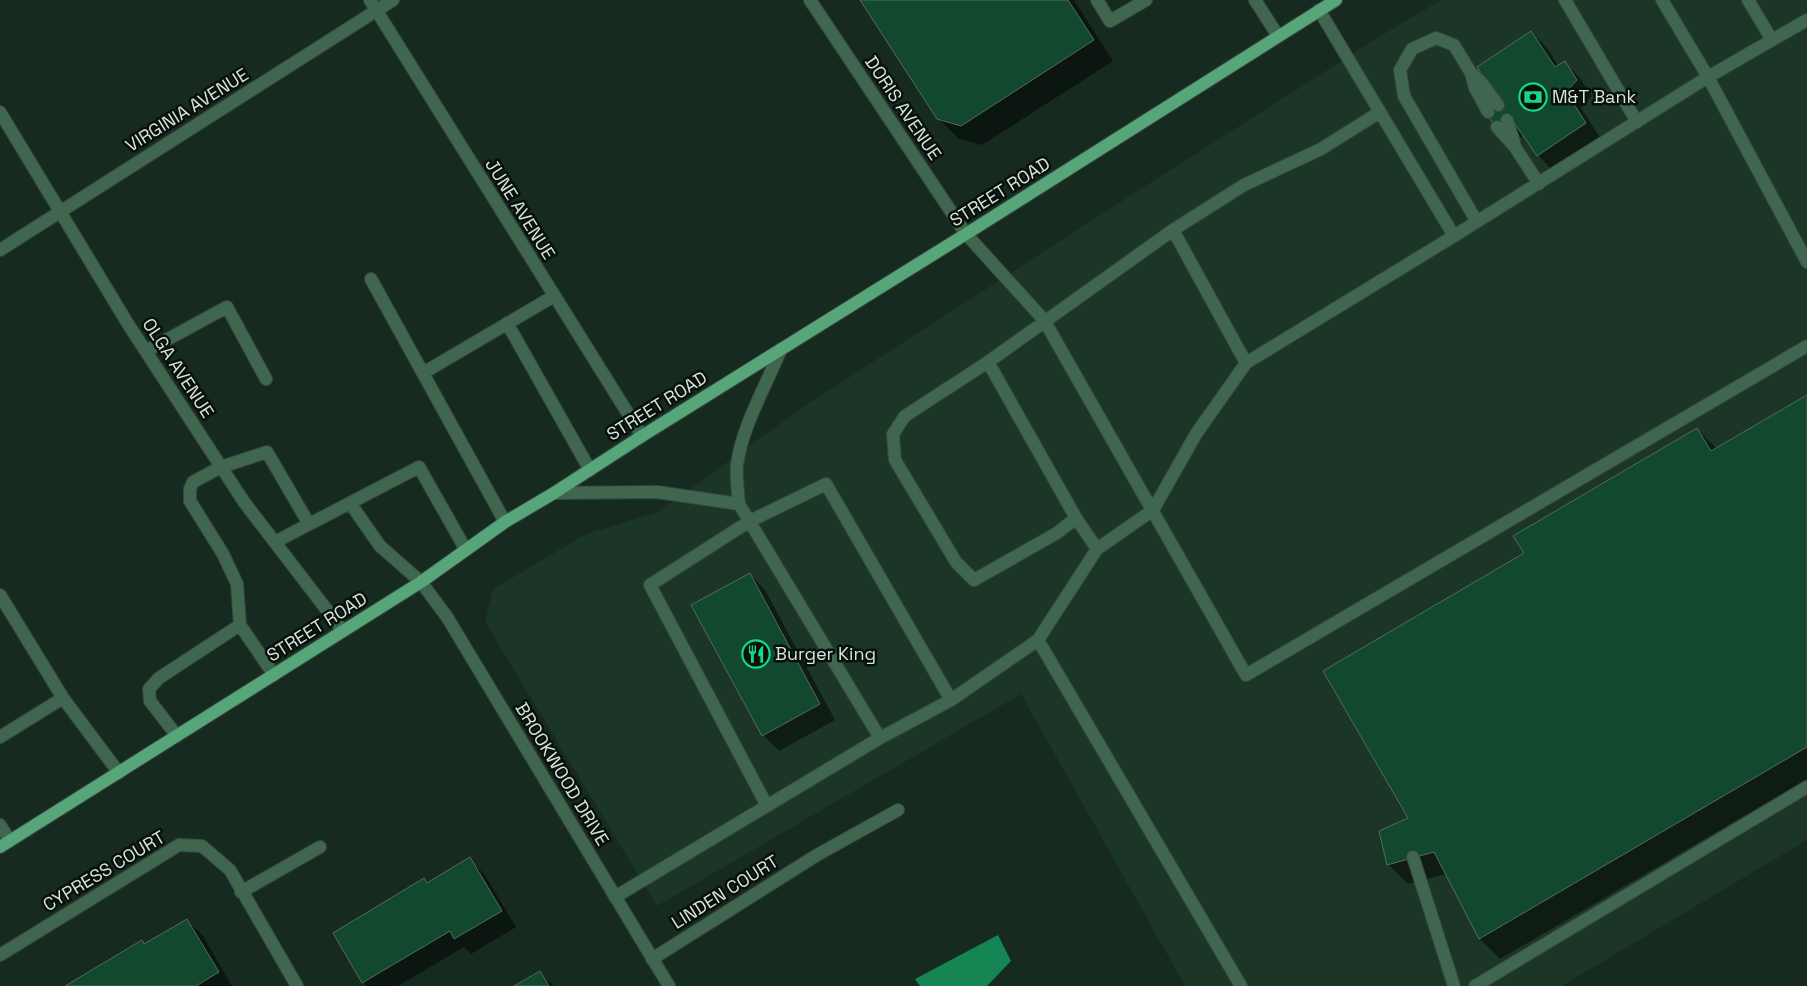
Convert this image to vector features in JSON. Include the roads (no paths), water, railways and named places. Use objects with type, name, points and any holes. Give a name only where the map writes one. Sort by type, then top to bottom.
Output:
[{"type":"main road","name":"STREET ROAD","points":[[5,844],[421,582],[505,522],[554,493],[1336,0]]},
{"type":"street","name":"VIRGINIA AVENUE","points":[[0,250],[61,212],[373,5],[393,0]]},
{"type":"street","name":"DORIS AVENUE","points":[[810,0],[966,234],[1044,320],[1246,675],[1807,346]]},
{"type":"street","points":[[1097,0],[1110,21],[1146,0]]},
{"type":"street","points":[[1255,0],[1278,36]]},
{"type":"street","points":[[1565,0],[1636,122]]},
{"type":"street","points":[[1662,0],[1708,77],[1807,262]]},
{"type":"street","points":[[1748,0],[1772,40]]},
{"type":"street","name":"JUNE AVENUE","points":[[373,5],[642,436]]},
{"type":"street","points":[[1319,10],[1454,236]]},
{"type":"street","points":[[615,897],[880,738],[951,700],[1038,640],[1097,549],[1153,510],[1196,434],[1246,363],[1477,222],[1708,77],[1807,20]]},
{"type":"street","points":[[1477,222],[1404,96],[1400,70],[1412,49],[1436,38],[1454,45],[1470,73],[1475,88],[1493,109]]},
{"type":"street","name":"OLGA AVENUE","points":[[0,112],[146,351],[244,502],[343,631]]},
{"type":"street","points":[[1076,518],[1057,533],[974,580],[956,562],[895,460],[894,434],[905,416],[988,362],[1044,320],[1173,230],[1244,185],[1322,149],[1380,112]]},
{"type":"street","points":[[1502,124],[1538,184]]},
{"type":"street","points":[[1173,230],[1246,363]]},
{"type":"street","points":[[371,279],[505,522]]},
{"type":"street","points":[[423,374],[554,296]]},
{"type":"street","points":[[146,351],[227,307],[266,379]]},
{"type":"street","points":[[507,323],[590,470]]},
{"type":"street","points":[[781,349],[744,437],[737,466],[739,504],[880,738]]},
{"type":"street","points":[[988,362],[1076,518],[1097,549]]},
{"type":"street","points":[[274,675],[240,626],[237,584],[223,554],[190,500],[190,489],[193,482],[221,467],[267,452],[309,524]]},
{"type":"street","points":[[275,542],[419,467],[466,550]]},
{"type":"street","points":[[767,806],[650,585],[750,521],[826,484],[951,700]]},
{"type":"street","points":[[554,493],[657,492],[739,504]]},
{"type":"street","name":"BROOKWOOD DRIVE","points":[[350,503],[380,546],[421,582],[447,617],[669,986]]},
{"type":"street","points":[[0,595],[63,698],[118,773]]},
{"type":"street","points":[[177,736],[150,701],[149,689],[159,678],[240,626]]},
{"type":"street","points":[[1038,640],[1241,986]]},
{"type":"street","points":[[0,737],[63,698]]},
{"type":"street","points":[[1475,986],[1807,788]]},
{"type":"street","name":"LINDEN COURT","points":[[652,958],[817,855],[898,810]]},
{"type":"street","points":[[0,825],[5,844]]},
{"type":"street","name":"CYPRESS COURT","points":[[0,955],[179,845],[202,846],[230,870],[297,986]]},
{"type":"street","points":[[241,892],[320,847]]},
{"type":"street","points":[[1413,857],[1454,986]]},
{"type":"place","name":"M&T Bank","points":[[1533,97]]},
{"type":"place","name":"Burger King","points":[[756,654]]}]
